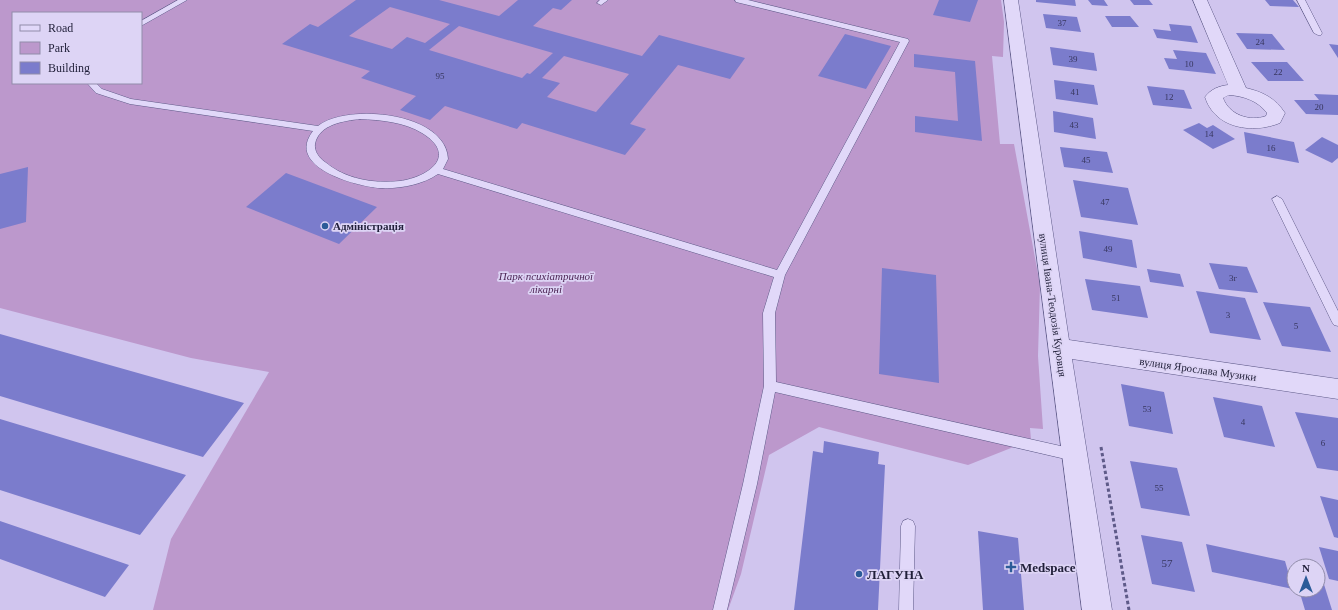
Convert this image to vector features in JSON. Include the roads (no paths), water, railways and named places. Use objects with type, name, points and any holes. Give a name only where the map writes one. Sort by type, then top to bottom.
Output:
[{"type":"street","name":"вулиця Івана-Теодозія Куровця","points":[[1011,0],[1097,610]]},
{"type":"street","points":[[1200,0],[1239,91]]},
{"type":"street","name":"вулиця Ярослава Музики","points":[[1059,348],[1338,389]]},
{"type":"lane","points":[[142,23],[183,0]]},
{"type":"lane","points":[[720,610],[750,484],[770,386],[769,313],[780,275],[905,41],[739,0]]},
{"type":"lane","points":[[1301,0],[1318,33]]},
{"type":"lane","points":[[92,84],[99,91],[130,101],[319,129]]},
{"type":"lane","points":[[360,116],[376,117],[406,123],[430,135],[438,142],[442,151],[443,160],[437,170],[425,178],[410,183],[394,185],[377,184],[345,177],[321,164],[314,156],[310,147],[312,138],[319,129],[331,122],[360,116]]},
{"type":"lane","points":[[437,170],[780,275]]},
{"type":"lane","points":[[1277,199],[1338,322]]},
{"type":"lane","points":[[770,386],[1074,455]]},
{"type":"lane","points":[[906,610],[908,526]]},
{"type":"place","name":"Адміністрація","points":[[325,226]]},
{"type":"place","name":"Medspace","points":[[1011,567]]},
{"type":"place","name":"ЛАГУНА","points":[[859,574]]},
{"type":"park label","name":"Парк психіатричної лікарні","points":[[546,282]]}]
